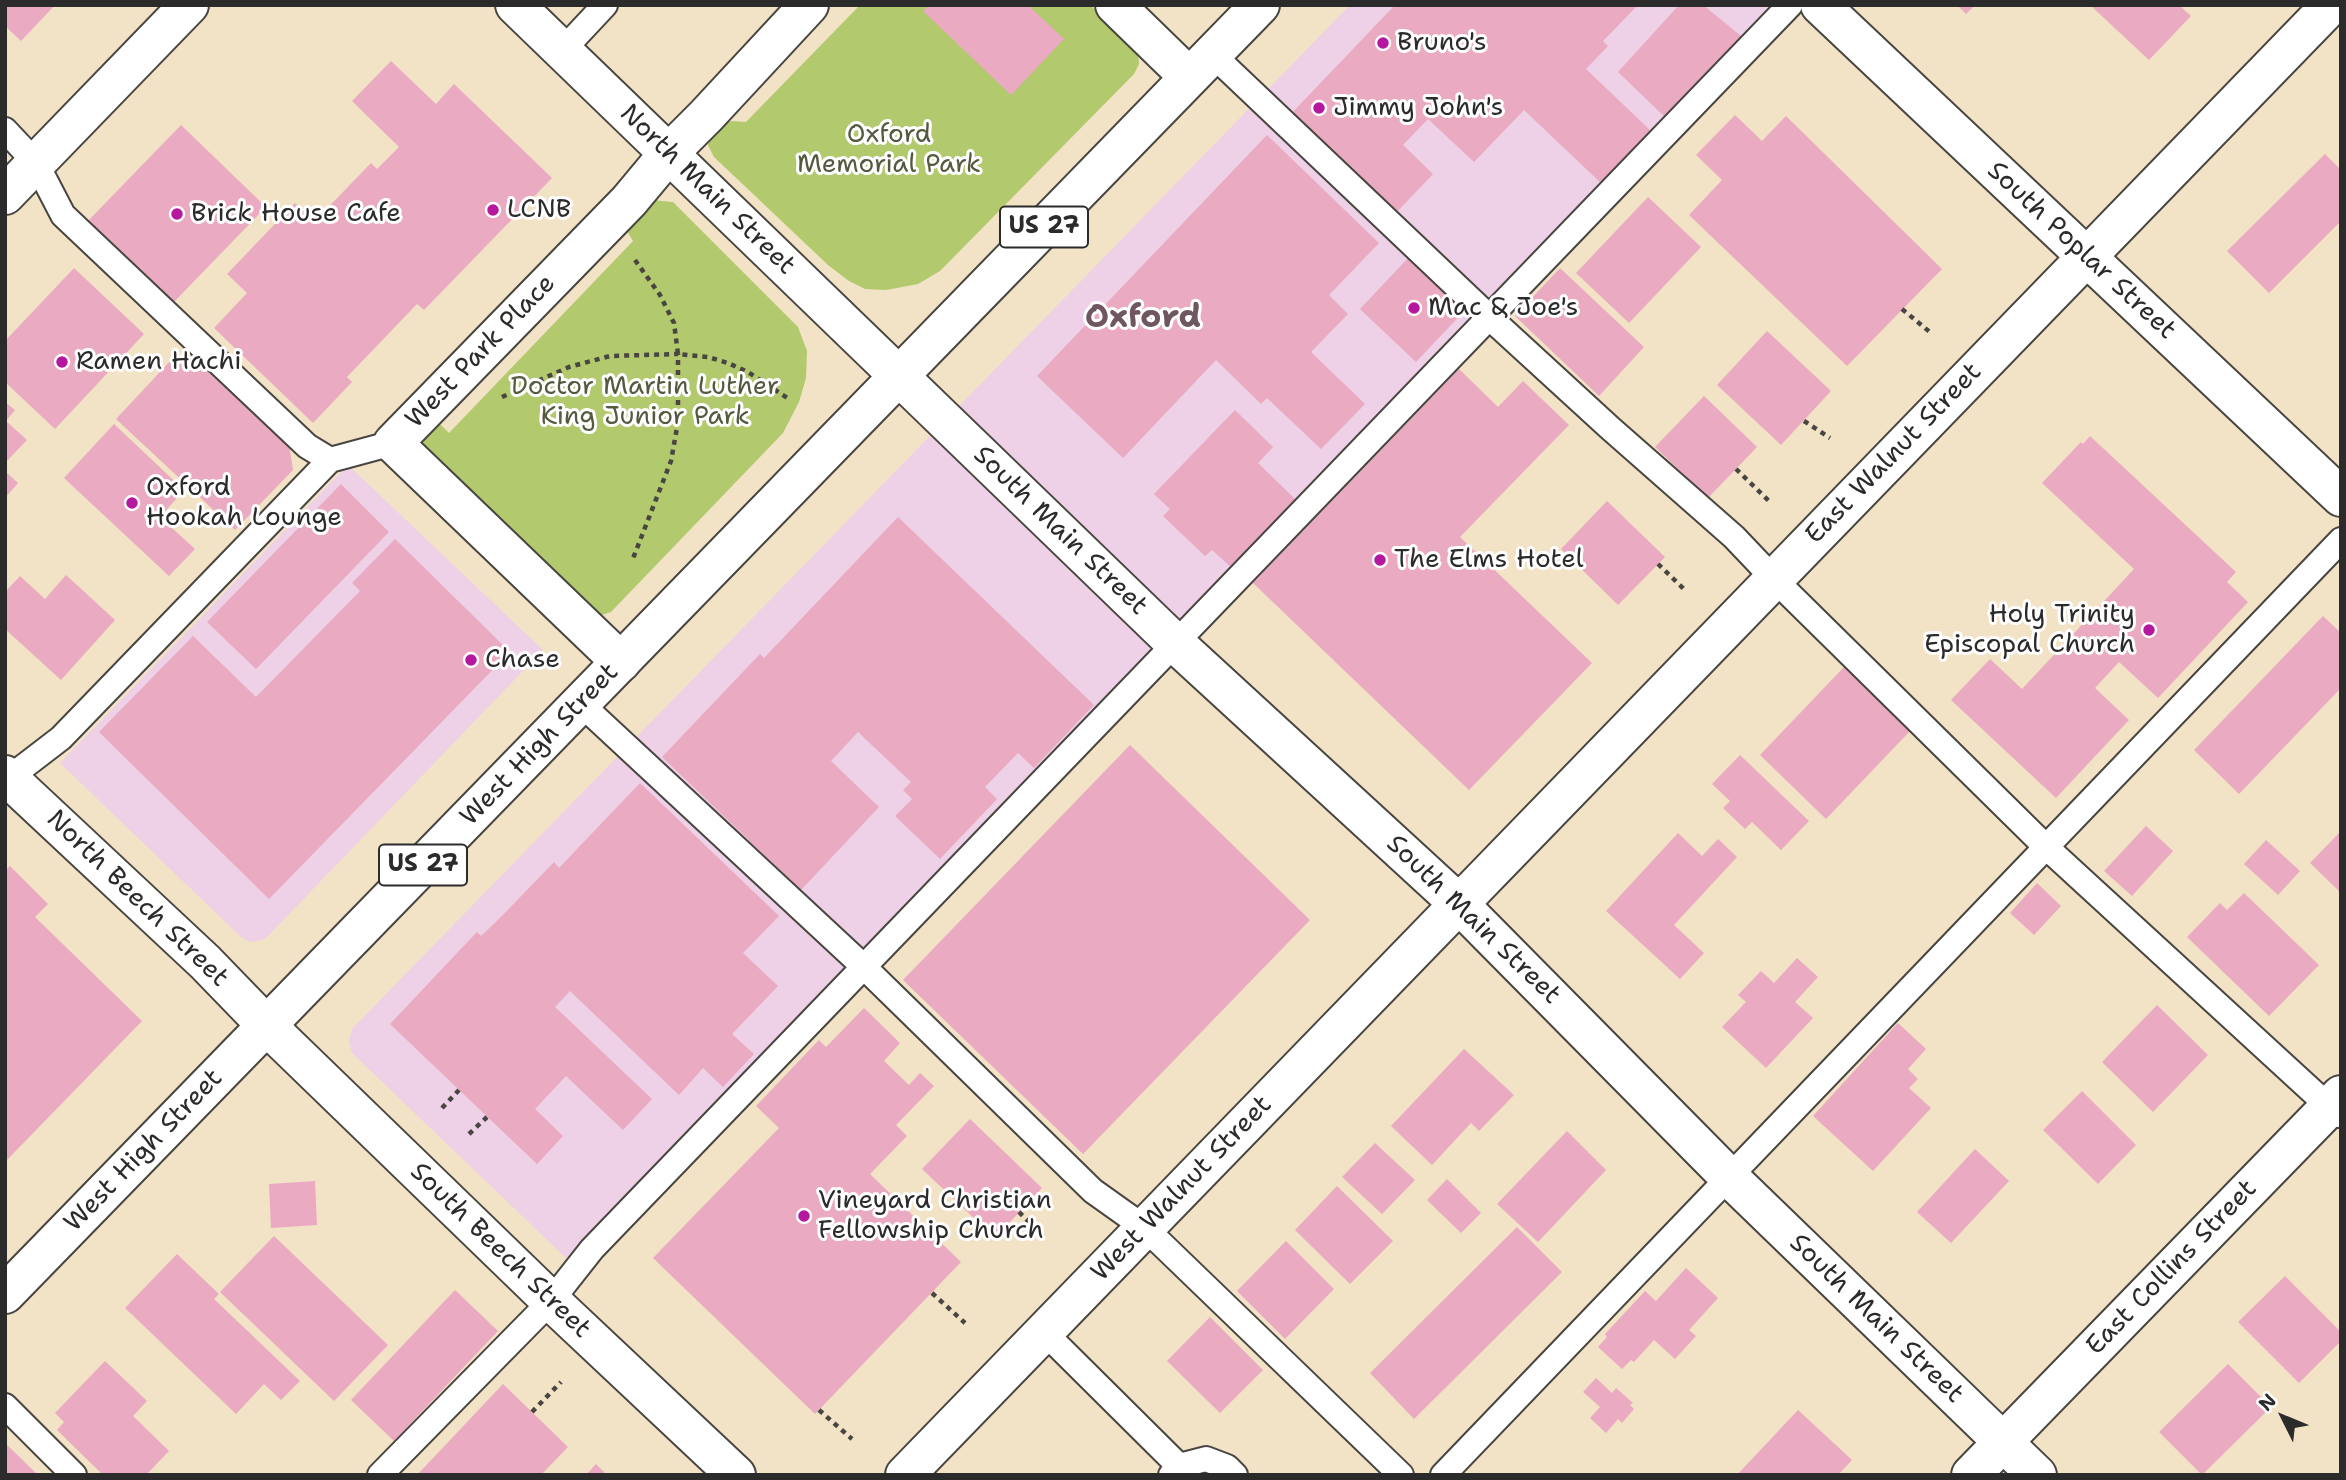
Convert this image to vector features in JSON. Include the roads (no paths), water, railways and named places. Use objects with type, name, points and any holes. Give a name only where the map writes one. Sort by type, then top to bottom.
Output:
[{"type":"main road","points":[[5,195],[189,5]]},
{"type":"main road","name":"North Main Street","points":[[515,5],[899,376]]},
{"type":"main road","name":"West Park Place","points":[[621,662],[393,443],[629,201],[669,153],[706,117],[809,5]]},
{"type":"main road","points":[[1115,5],[1200,66]]},
{"type":"main road","name":"US 27","points":[[899,376],[1259,5]]},
{"type":"main road","name":"South Poplar Street","points":[[1820,5],[2341,497]]},
{"type":"main road","name":"East Walnut Street","points":[[1458,903],[2331,5]]},
{"type":"main road","name":"South Main Street","points":[[899,376],[1176,643],[1458,903],[1728,1176],[2037,1475]]},
{"type":"main road","name":"West High Street","points":[[5,1294],[899,376]]},
{"type":"main road","name":"North Beech Street","points":[[7,778],[205,962],[267,1026]]},
{"type":"main road","name":"West Walnut Street","points":[[905,1475],[1458,903]]},
{"type":"main road","name":"South Beech Street","points":[[267,1026],[551,1301],[736,1475]]},
{"type":"main road","name":"East Collins Street","points":[[1971,1475],[2337,1107]]},
{"type":"lane","points":[[562,51],[606,5]]},
{"type":"lane","points":[[380,1475],[551,1301],[592,1249],[1790,5]]},
{"type":"lane","points":[[1200,66],[1490,318],[1734,537],[2045,846],[2337,1107]]},
{"type":"lane","points":[[5,130],[36,163],[63,215],[307,446],[330,460]]},
{"type":"lane","points":[[7,778],[61,738],[330,460],[393,443]]},
{"type":"lane","points":[[1443,1475],[2341,540]]},
{"type":"lane","points":[[580,704],[864,967],[1093,1191],[1145,1228],[1401,1475]]},
{"type":"lane","points":[[1044,1332],[1175,1470],[1206,1460],[1227,1467],[1235,1475]]},
{"type":"lane","points":[[5,1406],[74,1475]]},
{"type":"place","name":"Bruno's","points":[[1383,43]]},
{"type":"place","name":"Jimmy John's","points":[[1319,108]]},
{"type":"place","name":"LCNB","points":[[493,210]]},
{"type":"place","name":"Brick House Cafe","points":[[177,214]]},
{"type":"place","name":"Mac & Joe's","points":[[1414,308]]},
{"type":"place","name":"Ramen Hachi","points":[[62,362]]},
{"type":"place","name":"Oxford Hookah Lounge","points":[[132,503]]},
{"type":"place","name":"The Elms Hotel","points":[[1380,560]]},
{"type":"place","name":"Holy Trinity Episcopal Church","points":[[2149,630]]},
{"type":"place","name":"Chase","points":[[471,660]]},
{"type":"place","name":"Vineyard Christian Fellowship Church","points":[[804,1216]]},
{"type":"district","name":"Oxford","points":[[1143,318]]},
{"type":"park label","name":"Oxford Memorial Park","points":[[889,150]]},
{"type":"park label","name":"Doctor Martin Luther King Junior Park","points":[[645,402]]}]
